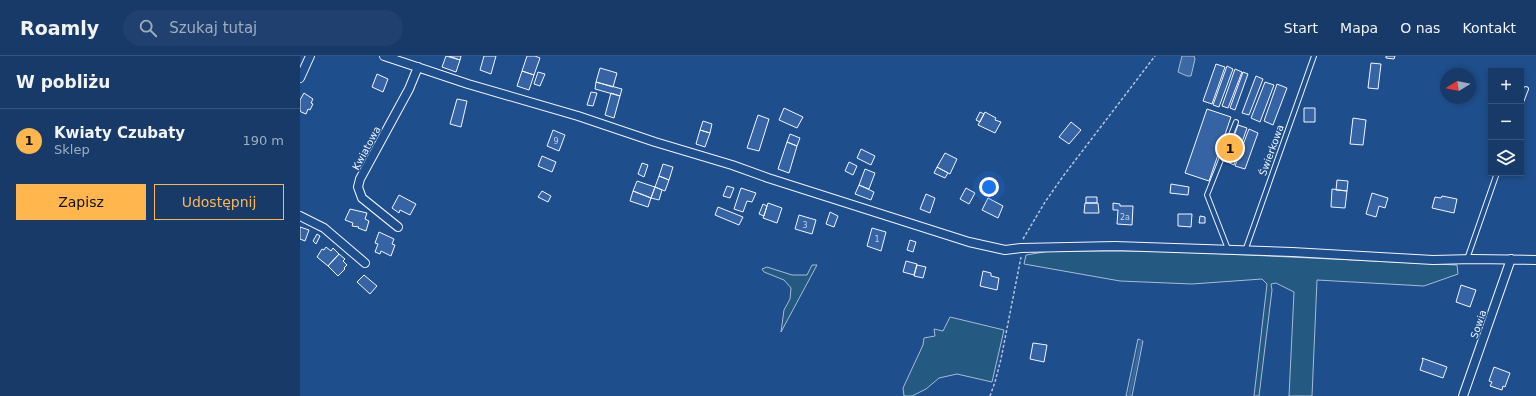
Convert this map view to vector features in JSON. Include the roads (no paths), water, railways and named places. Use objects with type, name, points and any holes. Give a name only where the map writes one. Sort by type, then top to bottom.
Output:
[{"type":"street","points":[[300,78],[310,56]]},
{"type":"street","points":[[384,56],[468,84],[578,116],[969,242],[1005,250],[1021,248],[1114,246],[1292,252],[1433,260],[1536,260]]},
{"type":"street","name":"Kwiatowa","points":[[398,227],[362,198],[358,187],[360,179],[409,89],[418,67]]},
{"type":"street","points":[[300,216],[324,228],[364,263]]},
{"type":"street","name":"Sowia","points":[[1463,396],[1511,259]]},
{"type":"lane","name":"Świerkowa","points":[[1245,251],[1314,56]]},
{"type":"lane","points":[[1524,94],[1526,89]]},
{"type":"lane","points":[[1228,250],[1207,196],[1236,122]]},
{"type":"lane","points":[[1467,259],[1496,176]]},
{"type":"waterway","points":[[1129,396],[1141,341]]},
{"type":"place","name":"Kwiaty Czubaty","points":[[1230,148]]}]
